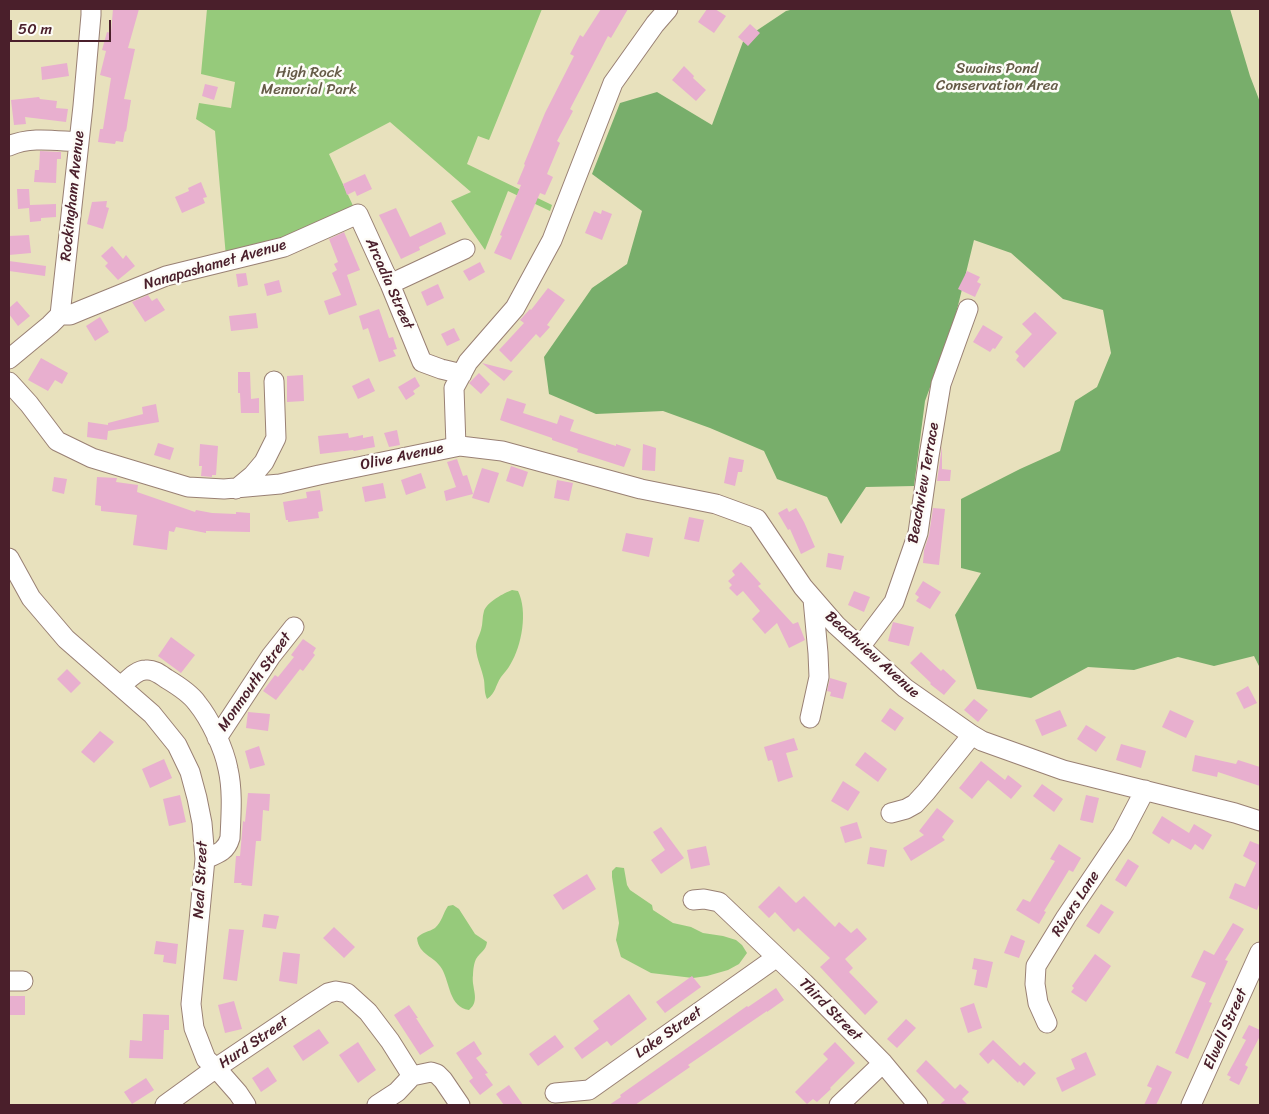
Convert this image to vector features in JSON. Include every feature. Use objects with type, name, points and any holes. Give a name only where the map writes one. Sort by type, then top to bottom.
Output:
[{"type":"street","name":"Rockingham Avenue","points":[[60,316],[92,15],[91,9]]},
{"type":"street","name":"Olive Avenue","points":[[9,382],[29,404],[57,441],[92,458],[188,487],[236,489],[280,484],[456,446],[454,388],[468,362],[515,308],[552,240],[613,83],[668,9]]},
{"type":"street","points":[[9,146],[28,140],[79,142]]},
{"type":"street","name":"Arcadia Street","points":[[314,233],[358,214],[390,284],[422,362],[440,369],[462,374]]},
{"type":"street","name":"Nanapashamet Avenue","points":[[60,316],[70,315],[166,276],[284,247],[314,233]]},
{"type":"street","points":[[390,284],[465,249]]},
{"type":"street","name":"Beachview Terrace","points":[[860,647],[894,602],[918,532],[941,384],[968,309]]},
{"type":"street","points":[[9,359],[60,316]]},
{"type":"street","points":[[236,489],[253,475],[264,462],[276,438],[274,381]]},
{"type":"street","name":"Beachview Avenue","points":[[456,446],[502,451],[641,489],[716,504],[757,519],[803,587],[836,626],[906,688],[972,735],[982,741],[1063,770],[1260,821]]},
{"type":"street","name":"Neal Street","points":[[9,558],[31,598],[66,639],[152,714],[177,744],[190,772],[198,798],[205,859],[191,1004],[194,1028],[206,1059],[238,1093],[246,1105]]},
{"type":"street","points":[[810,718],[819,677],[813,599]]},
{"type":"street","name":"Monmouth Street","points":[[217,738],[266,664],[294,627]]},
{"type":"street","points":[[121,686],[136,673],[146,670],[157,672],[197,702],[212,727],[222,749],[228,769],[231,788],[230,838],[224,851],[205,859]]},
{"type":"street","points":[[891,813],[906,809],[915,804],[972,735]]},
{"type":"street","name":"Rivers Lane","points":[[1047,1023],[1038,1003],[1035,984],[1036,966],[1066,917],[1122,834],[1145,790]]},
{"type":"street","name":"Third Street","points":[[693,900],[704,899],[719,902],[883,1063],[918,1105]]},
{"type":"street","name":"Elwell Street","points":[[1191,1105],[1260,952]]},
{"type":"street","name":"Lake Street","points":[[555,1093],[589,1090],[777,957]]},
{"type":"street","name":"Hurd Street","points":[[165,1105],[311,1004],[328,993],[336,991],[347,993],[368,1012],[390,1041],[412,1076]]},
{"type":"street","points":[[839,1105],[883,1063]]},
{"type":"street","points":[[377,1105],[397,1092],[412,1076],[431,1072],[437,1074],[443,1080],[460,1105]]},
{"type":"green space","name":"High Rock Memorial Park","points":[[207,9],[542,9],[489,140],[478,136],[467,164],[552,205],[550,211],[508,191],[485,250],[451,201],[471,192],[390,122],[329,154],[355,210],[279,242],[226,257],[215,131],[196,119],[199,103],[231,108],[235,82],[201,74]]},
{"type":"green space","name":"Swains Pond Conservation Area","points":[[794,9],[1230,9],[1250,76],[1260,102],[1260,668],[1254,656],[1214,666],[1178,657],[1134,670],[1088,667],[1031,698],[977,689],[955,615],[981,573],[961,568],[961,499],[1060,451],[1075,401],[1097,387],[1111,353],[1103,310],[1063,299],[1011,253],[974,240],[954,322],[925,401],[914,486],[866,487],[841,524],[827,497],[777,479],[764,451],[710,428],[663,411],[596,414],[549,394],[544,357],[592,288],[627,264],[642,211],[592,174],[620,103],[657,92],[712,125],[744,39],[786,11]]},
{"type":"green space","points":[[512,590],[518,591],[523,608],[518,648],[510,665],[487,699],[476,644],[482,628],[483,613],[496,598]]},
{"type":"green space","points":[[616,867],[624,868],[627,885],[630,890],[652,905],[653,910],[673,923],[691,927],[703,933],[736,940],[747,953],[739,964],[728,970],[693,978],[651,973],[621,957],[616,940],[619,923],[612,877],[612,871]]},
{"type":"green space","points":[[453,905],[459,909],[475,934],[487,942],[473,969],[475,998],[473,1006],[469,1010],[457,1004],[439,964],[424,952],[418,944],[417,938],[421,934],[435,928],[448,906]]},
{"type":"building","points":[[113,9],[139,9],[128,48],[135,49],[124,99],[131,100],[126,132],[123,142],[116,141],[115,144],[98,142],[100,129],[103,129],[111,78],[100,75],[106,51],[102,50],[107,32],[111,33]]},
{"type":"building","points":[[601,9],[628,9],[611,38],[608,36],[570,109],[573,111],[557,141],[560,143],[547,174],[553,177],[545,195],[540,193],[511,260],[494,253],[521,185],[517,184],[524,164],[545,113],[574,56],[570,54],[580,35],[583,37]]},
{"type":"building","points":[[707,9],[715,9],[726,16],[714,33],[698,22]]},
{"type":"building","points":[[750,24],[760,33],[748,46],[738,37]]},
{"type":"building","points":[[67,63],[69,76],[42,80],[41,67]]},
{"type":"building","points":[[684,66],[706,90],[696,101],[672,80]]},
{"type":"building","points":[[205,84],[218,87],[214,100],[202,96]]},
{"type":"building","points":[[39,97],[40,99],[57,101],[56,108],[68,109],[66,122],[25,117],[26,124],[14,125],[11,100]]},
{"type":"building","points":[[40,151],[61,152],[61,159],[57,159],[56,183],[34,182],[35,170],[39,170]]},
{"type":"building","points":[[365,174],[372,189],[357,196],[355,191],[347,195],[343,184]]},
{"type":"building","points":[[201,182],[207,197],[203,198],[205,203],[182,213],[175,197],[189,191],[188,188]]},
{"type":"building","points":[[17,189],[29,189],[30,205],[56,204],[56,217],[41,218],[41,221],[30,222],[29,208],[18,209]]},
{"type":"building","points":[[107,201],[106,207],[109,208],[103,229],[87,224],[92,202]]},
{"type":"building","points":[[396,208],[410,237],[441,222],[446,234],[419,247],[420,250],[401,259],[379,215]]},
{"type":"building","points":[[602,210],[612,214],[602,240],[585,233],[594,211],[601,214]]},
{"type":"building","points":[[344,232],[360,270],[347,275],[357,305],[329,315],[324,301],[341,295],[332,273],[337,270],[334,264],[338,262],[329,239]]},
{"type":"building","points":[[29,235],[31,253],[9,255],[9,236]]},
{"type":"building","points":[[112,246],[123,259],[126,255],[135,266],[118,280],[105,266],[108,263],[101,256]]},
{"type":"building","points":[[9,261],[46,266],[45,276],[9,271]]},
{"type":"building","points":[[480,262],[485,272],[469,281],[463,271]]},
{"type":"building","points":[[967,271],[980,277],[977,282],[981,284],[975,297],[958,289]]},
{"type":"building","points":[[246,273],[248,285],[238,287],[236,274]]},
{"type":"building","points":[[279,280],[282,292],[267,296],[264,284]]},
{"type":"building","points":[[438,284],[444,298],[427,306],[421,292]]},
{"type":"building","points":[[548,288],[565,300],[547,325],[550,327],[540,338],[536,334],[511,362],[499,350],[524,323],[520,320],[531,310]]},
{"type":"building","points":[[148,295],[152,301],[157,298],[165,310],[145,322],[132,302]]},
{"type":"building","points":[[17,301],[30,316],[18,326],[9,314],[9,308]]},
{"type":"building","points":[[379,309],[389,338],[393,337],[397,349],[393,350],[396,356],[379,362],[368,328],[363,330],[359,316]]},
{"type":"building","points":[[1035,312],[1057,333],[1024,368],[1016,360],[1019,356],[1015,352],[1032,334],[1022,324]]},
{"type":"building","points":[[256,313],[258,328],[231,331],[229,316]]},
{"type":"building","points":[[100,317],[109,332],[95,341],[86,326]]},
{"type":"building","points":[[983,325],[1003,337],[995,349],[993,348],[990,352],[973,342]]},
{"type":"building","points":[[454,328],[460,340],[447,346],[441,334]]},
{"type":"building","points":[[41,358],[68,373],[62,384],[55,380],[48,391],[28,380]]},
{"type":"building","points":[[482,363],[513,371],[504,381]]},
{"type":"building","points":[[238,372],[250,372],[251,399],[259,398],[259,413],[241,413],[240,393],[238,393]]},
{"type":"building","points":[[479,373],[490,384],[481,394],[469,383]]},
{"type":"building","points":[[303,375],[304,401],[287,402],[287,376]]},
{"type":"building","points":[[415,377],[420,386],[413,391],[415,394],[406,400],[398,387]]},
{"type":"building","points":[[369,378],[375,391],[358,399],[352,386]]},
{"type":"building","points":[[507,398],[526,404],[523,413],[557,424],[560,415],[574,420],[570,431],[631,449],[624,467],[577,452],[578,449],[552,440],[552,438],[500,420]]},
{"type":"building","points":[[156,404],[159,422],[108,431],[107,440],[87,437],[88,422],[108,425],[108,423],[143,414],[142,407]]},
{"type":"building","points":[[397,430],[400,445],[389,447],[384,433]]},
{"type":"building","points":[[348,433],[349,438],[363,435],[363,438],[373,436],[375,447],[320,454],[318,436]]},
{"type":"building","points":[[158,443],[174,448],[170,460],[154,455]]},
{"type":"building","points":[[200,444],[218,446],[216,475],[212,475],[212,477],[201,476],[202,466],[199,466]]},
{"type":"building","points":[[643,444],[656,448],[655,471],[642,470]]},
{"type":"building","points":[[942,446],[942,469],[951,470],[950,481],[937,481]]},
{"type":"building","points":[[729,457],[744,460],[742,472],[738,472],[735,486],[724,483]]},
{"type":"building","points":[[457,459],[463,476],[467,475],[473,494],[446,501],[444,491],[456,487],[447,462]]},
{"type":"building","points":[[511,466],[528,472],[523,487],[506,481]]},
{"type":"building","points":[[482,468],[499,473],[489,503],[472,498]]},
{"type":"building","points":[[421,473],[426,488],[406,495],[401,480]]},
{"type":"building","points":[[54,477],[67,479],[64,494],[52,491]]},
{"type":"building","points":[[97,477],[117,478],[116,482],[138,485],[137,492],[195,512],[196,510],[212,513],[250,513],[250,532],[206,531],[206,533],[176,527],[174,532],[169,531],[167,550],[133,545],[137,515],[101,511],[101,506],[95,505]]},
{"type":"building","points":[[557,480],[573,483],[569,501],[554,498]]},
{"type":"building","points":[[383,483],[386,498],[365,502],[362,487]]},
{"type":"building","points":[[320,490],[323,511],[318,512],[319,518],[288,522],[286,520],[283,502],[307,498],[306,492]]},
{"type":"building","points":[[787,508],[789,512],[796,508],[815,547],[801,554],[790,529],[788,530],[778,513]]},
{"type":"building","points":[[933,508],[945,509],[939,565],[923,563]]},
{"type":"building","points":[[689,517],[704,520],[699,542],[684,539]]},
{"type":"building","points":[[626,533],[653,538],[649,557],[622,551]]},
{"type":"building","points":[[828,553],[844,556],[841,570],[826,567]]},
{"type":"building","points":[[741,562],[761,584],[758,586],[793,624],[798,622],[805,640],[789,648],[777,623],[765,634],[752,619],[760,611],[743,591],[737,596],[729,588],[732,585],[728,581],[735,575],[732,571]]},
{"type":"building","points":[[923,581],[941,592],[930,609],[916,601],[919,597],[915,594]]},
{"type":"building","points":[[854,591],[870,597],[864,612],[848,605]]},
{"type":"building","points":[[893,622],[914,627],[909,646],[888,641]]},
{"type":"building","points":[[171,637],[195,655],[181,673],[158,656]]},
{"type":"building","points":[[303,639],[316,648],[313,653],[315,655],[303,671],[300,669],[276,700],[263,691],[275,675],[278,677],[294,657],[291,655]]},
{"type":"building","points":[[921,652],[941,671],[943,669],[956,681],[944,695],[930,684],[910,663]]},
{"type":"building","points":[[67,669],[81,683],[71,693],[57,679]]},
{"type":"building","points":[[830,678],[847,683],[843,699],[830,696],[831,692],[827,691]]},
{"type":"building","points":[[1248,686],[1257,703],[1244,709],[1236,693]]},
{"type":"building","points":[[974,699],[988,710],[978,722],[964,710]]},
{"type":"building","points":[[890,708],[904,718],[895,731],[881,721]]},
{"type":"building","points":[[1060,710],[1067,726],[1042,736],[1035,720]]},
{"type":"building","points":[[1170,710],[1194,721],[1186,738],[1162,727]]},
{"type":"building","points":[[248,712],[270,714],[268,731],[246,728]]},
{"type":"building","points":[[1086,725],[1106,737],[1096,752],[1077,739]]},
{"type":"building","points":[[100,731],[114,742],[94,763],[81,752]]},
{"type":"building","points":[[794,738],[798,750],[786,753],[793,777],[778,782],[772,760],[768,761],[764,747]]},
{"type":"building","points":[[1121,744],[1146,751],[1141,768],[1116,760]]},
{"type":"building","points":[[259,746],[265,765],[250,769],[245,751]]},
{"type":"building","points":[[865,752],[887,769],[878,782],[855,765]]},
{"type":"building","points":[[1195,755],[1236,764],[1238,760],[1260,767],[1260,786],[1218,772],[1217,777],[1192,771]]},
{"type":"building","points":[[164,759],[172,778],[150,788],[142,769]]},
{"type":"building","points":[[981,761],[1005,780],[1008,775],[1022,786],[1011,799],[988,780],[972,799],[959,788]]},
{"type":"building","points":[[843,781],[860,792],[848,811],[831,801]]},
{"type":"building","points":[[1042,784],[1063,799],[1054,812],[1033,796]]},
{"type":"building","points":[[248,793],[270,794],[269,811],[263,810],[261,841],[256,841],[252,886],[234,883],[236,856],[240,856]]},
{"type":"building","points":[[180,795],[186,822],[169,826],[163,799]]},
{"type":"building","points":[[1086,795],[1099,798],[1093,823],[1080,820]]},
{"type":"building","points":[[937,808],[954,821],[942,837],[945,840],[911,861],[903,848],[924,835],[919,831]]},
{"type":"building","points":[[1162,816],[1189,833],[1194,824],[1212,835],[1203,850],[1195,844],[1191,850],[1172,839],[1169,844],[1152,833]]},
{"type":"building","points":[[857,822],[862,838],[845,843],[840,827]]},
{"type":"building","points":[[661,827],[684,858],[661,874],[651,860],[665,850],[653,832]]},
{"type":"building","points":[[1250,841],[1260,845],[1260,902],[1257,910],[1229,898],[1235,883],[1245,887],[1256,863],[1243,856]]},
{"type":"building","points":[[1059,844],[1081,858],[1073,872],[1069,870],[1044,911],[1046,912],[1039,924],[1016,910],[1023,899],[1030,902],[1055,861],[1050,859]]},
{"type":"building","points":[[706,846],[710,865],[691,869],[687,850]]},
{"type":"building","points":[[870,847],[887,850],[884,867],[867,864]]},
{"type":"building","points":[[1128,859],[1139,866],[1126,887],[1115,880]]},
{"type":"building","points":[[587,874],[596,889],[563,910],[553,895]]},
{"type":"building","points":[[779,886],[796,903],[804,896],[835,927],[839,922],[851,933],[857,928],[867,939],[845,959],[853,968],[849,972],[878,1002],[865,1015],[820,967],[830,958],[798,928],[794,932],[775,912],[769,918],[758,907]]},
{"type":"building","points":[[1101,904],[1114,912],[1099,934],[1086,926]]},
{"type":"building","points":[[264,914],[279,916],[276,929],[262,927]]},
{"type":"building","points":[[1233,923],[1244,929],[1225,960],[1228,961],[1209,1002],[1212,1003],[1188,1059],[1175,1053],[1206,983],[1191,977],[1204,950],[1214,955]]},
{"type":"building","points":[[334,927],[355,947],[344,958],[323,938]]},
{"type":"building","points":[[229,929],[244,930],[237,981],[223,979]]},
{"type":"building","points":[[1011,935],[1025,941],[1019,958],[1004,953]]},
{"type":"building","points":[[156,941],[178,944],[176,964],[163,962],[164,955],[154,954]]},
{"type":"building","points":[[283,952],[300,954],[297,984],[279,981]]},
{"type":"building","points":[[1095,954],[1111,966],[1086,1002],[1071,992],[1074,988],[1072,986]]},
{"type":"building","points":[[974,958],[993,962],[987,988],[974,985],[977,970],[972,969]]},
{"type":"building","points":[[692,976],[701,987],[665,1013],[656,1002]]},
{"type":"building","points":[[776,988],[784,1000],[688,1065],[690,1067],[635,1105],[609,1105],[621,1097],[620,1095],[747,1006]]},
{"type":"building","points":[[629,994],[647,1019],[611,1046],[607,1041],[582,1059],[574,1048],[599,1029],[593,1021]]},
{"type":"building","points":[[9,996],[25,996],[25,1015],[9,1015]]},
{"type":"building","points":[[234,1001],[242,1029],[225,1033],[218,1005]]},
{"type":"building","points":[[974,1003],[982,1028],[968,1033],[960,1008]]},
{"type":"building","points":[[409,1005],[434,1046],[420,1055],[394,1015]]},
{"type":"building","points":[[143,1014],[169,1015],[169,1030],[164,1030],[163,1059],[129,1058],[130,1040],[142,1041]]},
{"type":"building","points":[[906,1019],[916,1028],[897,1048],[887,1039]]},
{"type":"building","points":[[1249,1025],[1260,1030],[1260,1036],[1245,1065],[1248,1067],[1239,1085],[1229,1080],[1231,1077],[1227,1075],[1246,1040],[1242,1038]]},
{"type":"building","points":[[319,1029],[329,1043],[303,1061],[293,1046]]},
{"type":"building","points":[[555,1035],[564,1047],[538,1066],[529,1054]]},
{"type":"building","points":[[993,1040],[1020,1066],[1024,1062],[1036,1073],[1024,1086],[1019,1081],[1018,1083],[993,1059],[988,1064],[979,1054]]},
{"type":"building","points":[[474,1041],[482,1054],[476,1058],[488,1073],[485,1074],[493,1085],[480,1095],[469,1081],[473,1078],[456,1053]]},
{"type":"building","points":[[358,1042],[376,1070],[358,1083],[339,1055]]},
{"type":"building","points":[[835,1042],[855,1063],[817,1102],[813,1099],[807,1104],[795,1092],[828,1059],[823,1054]]},
{"type":"building","points":[[1086,1052],[1096,1075],[1062,1092],[1056,1078],[1075,1069],[1071,1059]]},
{"type":"building","points":[[926,1060],[955,1089],[960,1084],[969,1092],[962,1099],[968,1105],[939,1105],[945,1100],[916,1071]]},
{"type":"building","points":[[1157,1065],[1172,1072],[1156,1105],[1144,1105],[1152,1088],[1147,1086]]},
{"type":"building","points":[[268,1067],[277,1081],[261,1092],[252,1078]]},
{"type":"building","points":[[146,1078],[154,1090],[132,1104],[124,1092]]},
{"type":"building","points":[[509,1085],[523,1105],[504,1105],[496,1094]]}]
